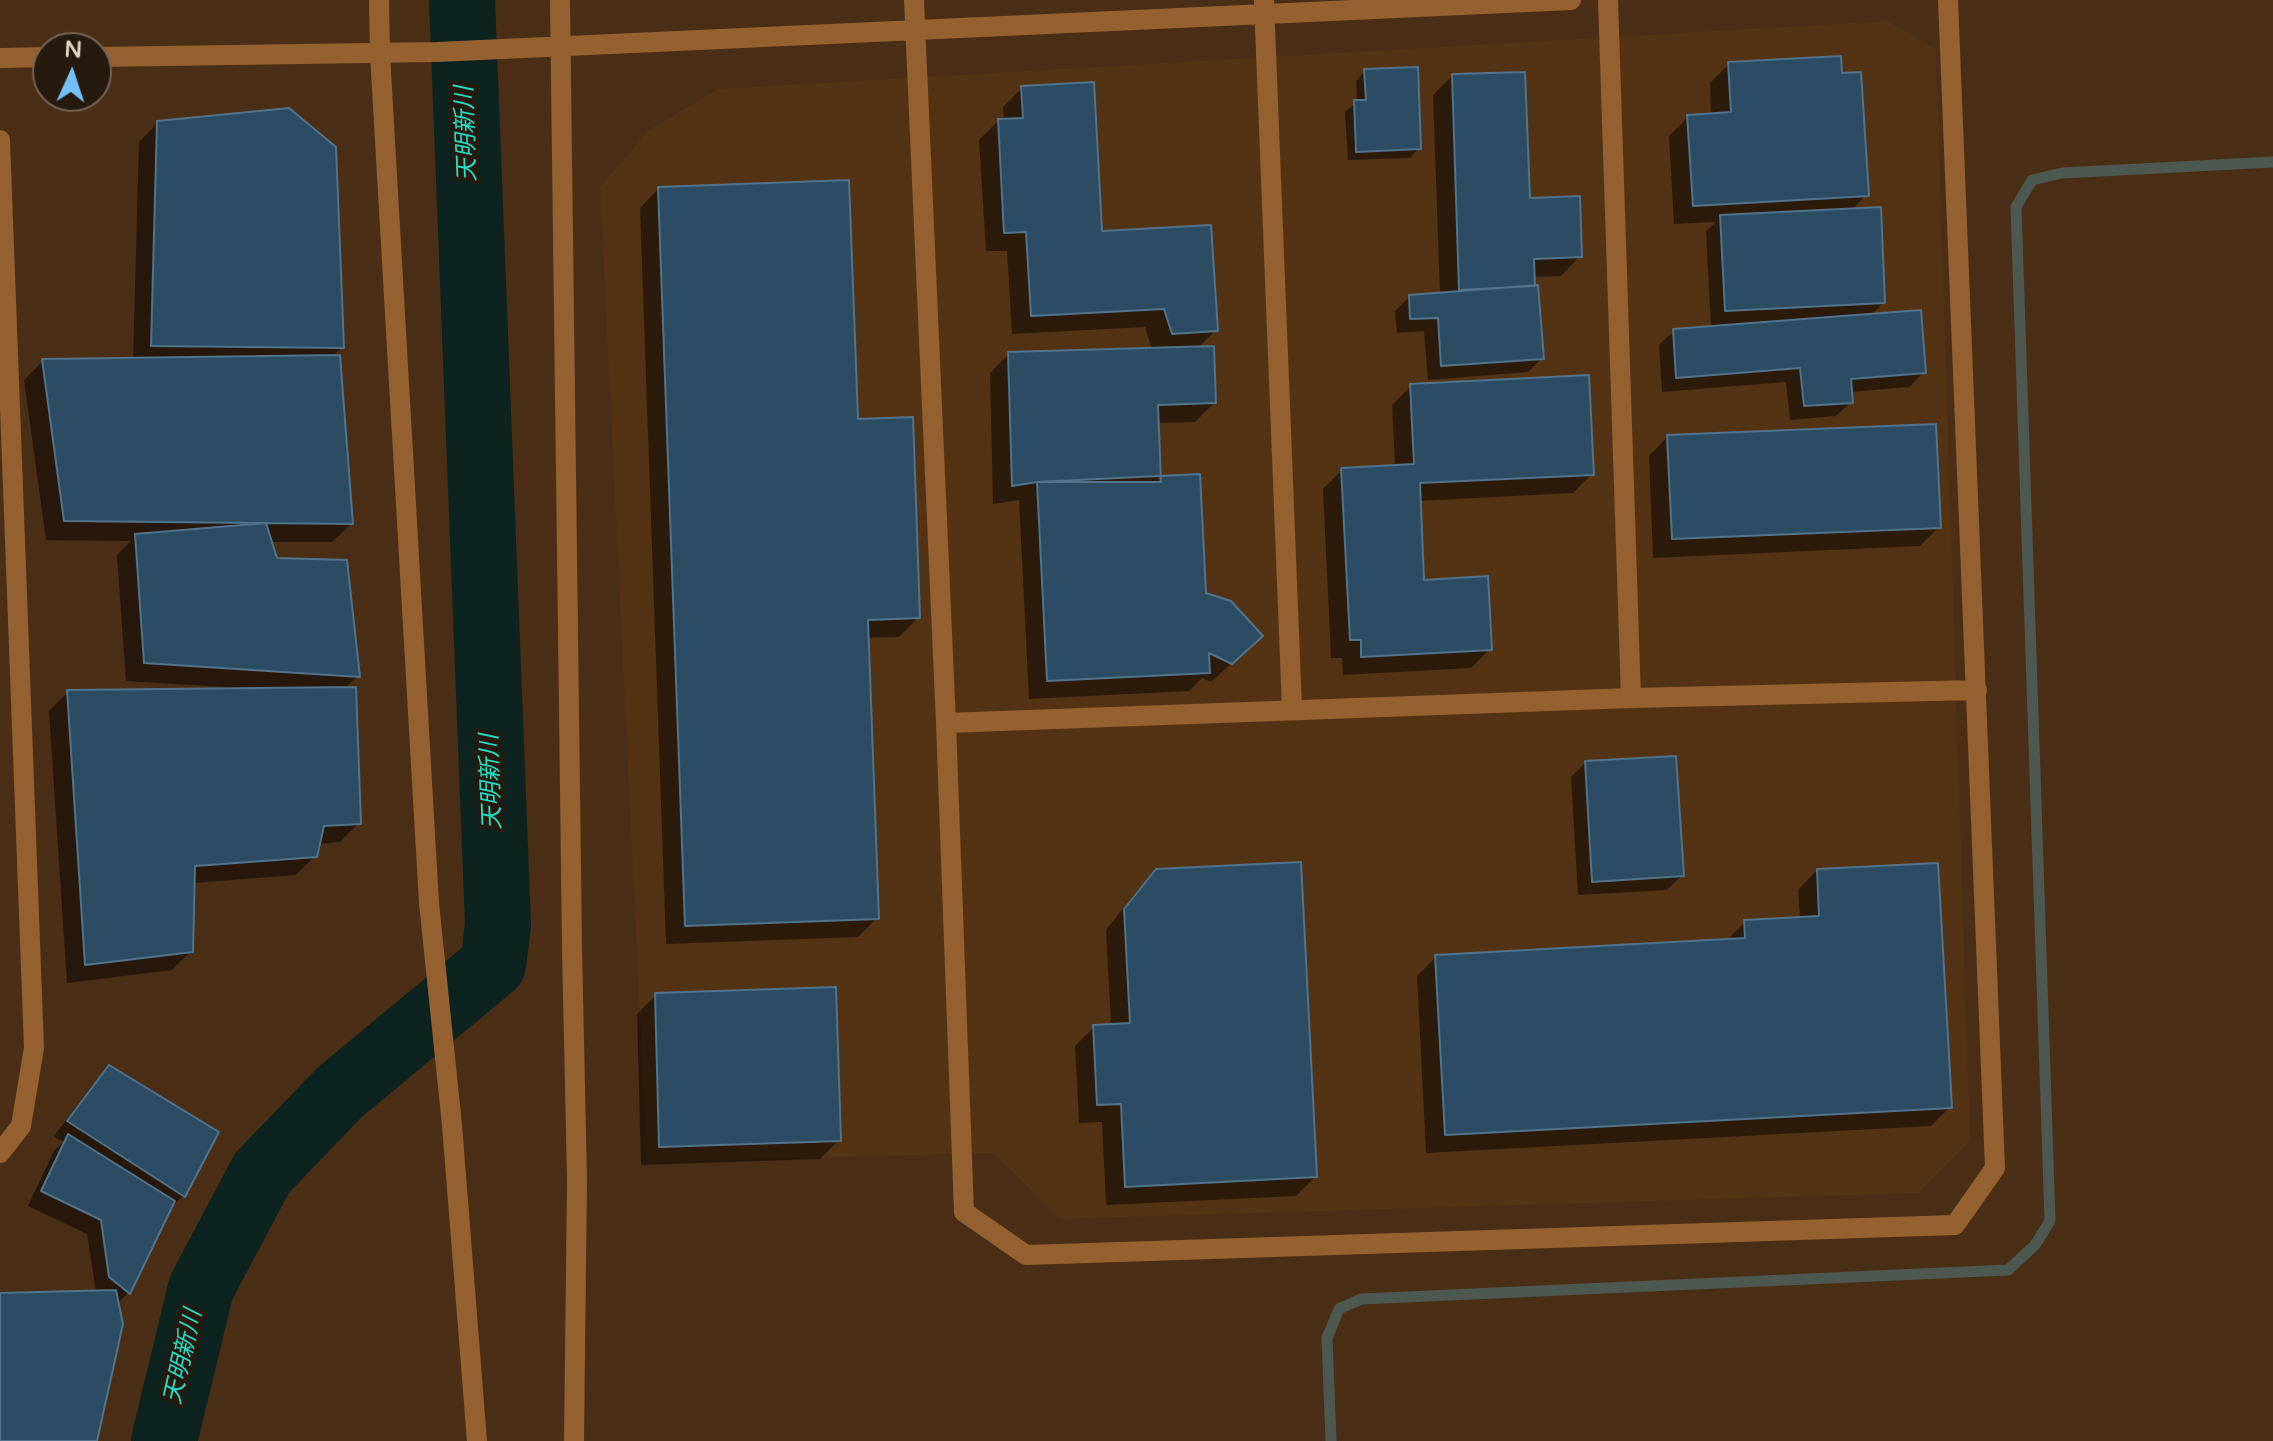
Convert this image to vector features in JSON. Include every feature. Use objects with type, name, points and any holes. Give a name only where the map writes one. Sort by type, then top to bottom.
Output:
[{"type":"street","points":[[379,0],[429,903],[452,1125],[477,1441]]},
{"type":"street","points":[[560,0],[577,1180],[574,1441]]},
{"type":"street","points":[[914,0],[964,1212],[1026,1255],[1955,1225],[1995,1168],[1948,0]]},
{"type":"street","points":[[112,57],[437,52],[915,29],[1264,6],[1571,0]]},
{"type":"street","points":[[1608,0],[1631,698]]},
{"type":"street","points":[[1264,6],[1292,709]]},
{"type":"street","points":[[0,58],[32,57]]},
{"type":"street","points":[[0,140],[34,1048],[21,1126],[0,1153]]},
{"type":"street","points":[[946,723],[1631,698],[1977,690]]},
{"type":"shaded area","points":[[1887,21],[1936,49],[1970,1141],[1918,1193],[1061,1219],[993,1153],[647,1162],[600,187],[649,130],[718,89]]},
{"type":"building","points":[[1841,56],[1842,73],[1861,72],[1869,196],[1693,206],[1687,115],[1731,112],[1728,62]]},
{"type":"building","points":[[1418,67],[1421,149],[1356,152],[1354,100],[1366,100],[1364,69]]},
{"type":"building","points":[[1525,72],[1530,198],[1580,196],[1582,257],[1534,259],[1535,286],[1459,290],[1452,74]]},
{"type":"building","points":[[1094,82],[1102,231],[1211,225],[1218,331],[1172,334],[1164,309],[1031,316],[1026,232],[1004,233],[998,119],[1023,118],[1021,86]]},
{"type":"building","points":[[289,108],[336,147],[344,348],[151,346],[157,121]]},
{"type":"building","points":[[849,180],[858,419],[913,417],[920,618],[868,620],[879,919],[685,926],[658,187]]},
{"type":"building","points":[[1881,207],[1885,303],[1725,311],[1720,215]]},
{"type":"building","points":[[1538,285],[1544,359],[1441,366],[1438,318],[1410,319],[1409,295]]},
{"type":"building","points":[[1921,310],[1926,373],[1851,379],[1853,403],[1804,406],[1800,368],[1676,378],[1673,329]]},
{"type":"building","points":[[1214,346],[1216,403],[1158,405],[1161,482],[1037,482],[1012,486],[1008,352]]},
{"type":"building","points":[[340,355],[353,524],[64,521],[42,359]]},
{"type":"building","points":[[1589,375],[1594,475],[1420,483],[1424,580],[1488,576],[1492,650],[1361,657],[1361,640],[1350,640],[1341,468],[1414,464],[1410,384]]},
{"type":"building","points":[[1936,424],[1941,528],[1672,539],[1667,435]]},
{"type":"building","points":[[1200,474],[1206,593],[1231,601],[1263,636],[1232,664],[1209,653],[1210,673],[1047,681],[1037,482]]},
{"type":"building","points":[[266,523],[277,558],[347,560],[360,677],[144,663],[135,534]]},
{"type":"building","points":[[356,687],[361,824],[324,826],[317,857],[195,866],[193,952],[85,965],[67,690]]},
{"type":"building","points":[[1676,756],[1684,876],[1592,882],[1585,761]]},
{"type":"building","points":[[1301,862],[1317,1177],[1125,1187],[1121,1104],[1097,1105],[1093,1025],[1130,1023],[1124,909],[1156,869]]},
{"type":"building","points":[[1938,863],[1952,1108],[1445,1135],[1435,955],[1745,938],[1744,920],[1819,916],[1817,869]]},
{"type":"building","points":[[836,987],[841,1141],[659,1147],[655,993]]},
{"type":"building","points":[[109,1065],[219,1132],[185,1197],[67,1121]]},
{"type":"building","points":[[68,1134],[175,1201],[130,1294],[109,1277],[101,1220],[41,1191]]},
{"type":"building","points":[[116,1290],[123,1324],[97,1441],[0,1441],[0,1293]]},
{"type":"waterway","name":"天明新川","points":[[164,1441],[201,1288],[262,1173],[340,1092],[493,965],[498,925],[462,0]]},
{"type":"waterway","points":[[1331,1441],[1327,1338],[1339,1309],[1361,1299],[2008,1270],[2035,1245],[2050,1221],[2016,207],[2032,180],[2062,173],[2273,162]]}]
